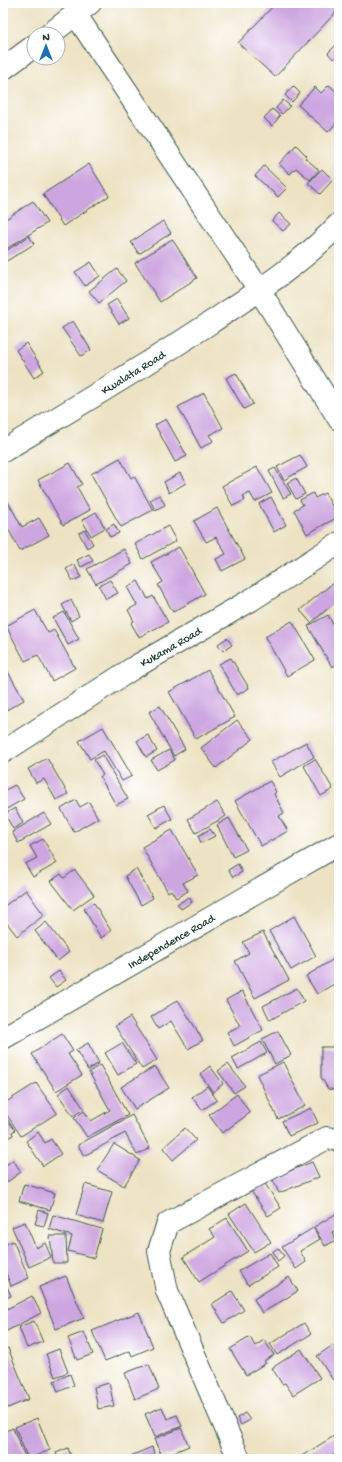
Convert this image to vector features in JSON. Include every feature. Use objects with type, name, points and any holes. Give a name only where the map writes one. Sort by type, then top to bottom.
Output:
[{"type":"street","points":[[61,26],[83,9],[339,419]]},
{"type":"street","points":[[3,69],[26,52]]},
{"type":"street","name":"Kwalata Road","points":[[3,451],[168,350],[260,291],[323,241],[339,224]]},
{"type":"street","name":"Kukama Road","points":[[3,752],[135,667],[251,600],[339,543]]},
{"type":"street","name":"Independence Road","points":[[3,1038],[339,844]]},
{"type":"street","points":[[239,1459],[167,1291],[159,1251],[168,1222],[327,1138],[339,1140]]},
{"type":"building","points":[[276,3],[339,3],[339,9],[275,77],[238,43]]},
{"type":"building","points":[[336,45],[339,48],[339,54],[333,59],[328,53]]},
{"type":"building","points":[[329,85],[339,94],[339,120],[328,132],[298,105],[315,87],[321,93]]},
{"type":"building","points":[[293,86],[300,93],[292,102],[285,95]]},
{"type":"building","points":[[283,100],[290,106],[282,114],[276,108]]},
{"type":"building","points":[[272,109],[280,116],[272,126],[264,118]]},
{"type":"building","points":[[296,145],[307,156],[305,158],[319,170],[310,180],[296,168],[290,174],[279,164]]},
{"type":"building","points":[[89,164],[109,196],[63,226],[43,194]]},
{"type":"building","points":[[264,166],[287,188],[278,197],[255,176]]},
{"type":"building","points":[[322,169],[333,180],[320,194],[308,183]]},
{"type":"building","points":[[33,201],[47,223],[3,251],[3,221]]},
{"type":"building","points":[[279,213],[291,224],[283,231],[272,221]]},
{"type":"building","points":[[163,221],[171,233],[139,254],[131,242]]},
{"type":"building","points":[[29,236],[34,244],[5,262],[3,253]]},
{"type":"building","points":[[172,239],[197,278],[160,302],[135,263]]},
{"type":"building","points":[[91,262],[100,276],[85,286],[75,272]]},
{"type":"building","points":[[117,269],[126,281],[99,303],[89,291]]},
{"type":"building","points":[[117,299],[129,318],[119,324],[107,305]]},
{"type":"building","points":[[339,306],[339,314],[335,310]]},
{"type":"building","points":[[73,321],[91,350],[81,356],[62,328]]},
{"type":"building","points":[[26,343],[44,371],[34,378],[16,350]]},
{"type":"building","points":[[236,373],[253,404],[244,409],[226,378]]},
{"type":"building","points":[[204,393],[223,428],[209,435],[213,441],[201,448],[178,407]]},
{"type":"building","points":[[166,419],[187,456],[175,462],[155,425]]},
{"type":"building","points":[[300,455],[307,467],[284,480],[277,467]]},
{"type":"building","points":[[120,458],[131,478],[134,476],[153,510],[121,527],[91,474]]},
{"type":"building","points":[[70,463],[82,484],[77,487],[90,510],[63,525],[38,480]]},
{"type":"building","points":[[257,467],[272,493],[255,502],[250,493],[243,496],[245,500],[233,506],[222,486]]},
{"type":"building","points":[[275,468],[291,494],[283,498],[269,471]]},
{"type":"building","points":[[180,473],[186,483],[169,493],[164,482]]},
{"type":"building","points":[[296,478],[305,494],[296,499],[287,483]]},
{"type":"building","points":[[313,493],[315,498],[325,493],[338,517],[307,534],[294,510],[303,505],[300,500]]},
{"type":"building","points":[[160,495],[165,505],[155,510],[150,500]]},
{"type":"building","points":[[271,497],[286,525],[274,532],[259,504]]},
{"type":"building","points":[[7,500],[22,527],[39,518],[49,535],[20,551],[3,519],[3,502]]},
{"type":"building","points":[[217,508],[245,559],[222,571],[216,559],[226,554],[216,537],[206,542],[194,521]]},
{"type":"building","points":[[96,512],[105,528],[91,536],[82,520]]},
{"type":"building","points":[[114,524],[119,533],[110,537],[106,529]]},
{"type":"building","points":[[168,526],[176,541],[143,559],[135,544]]},
{"type":"building","points":[[85,530],[93,544],[87,548],[79,533]]},
{"type":"building","points":[[179,547],[205,594],[173,612],[158,585],[163,582],[151,562]]},
{"type":"building","points":[[124,549],[132,564],[96,584],[87,569]]},
{"type":"building","points":[[89,554],[93,561],[81,567],[77,560]]},
{"type":"building","points":[[74,564],[81,577],[73,581],[66,569]]},
{"type":"building","points":[[110,580],[118,593],[106,599],[99,586]]},
{"type":"building","points":[[138,581],[148,599],[153,596],[168,622],[139,637],[131,623],[134,621],[128,610],[137,605],[127,587]]},
{"type":"building","points":[[333,583],[339,589],[339,599],[311,623],[300,610]]},
{"type":"building","points":[[71,600],[79,616],[71,621],[62,605]]},
{"type":"building","points":[[35,610],[48,633],[54,630],[75,668],[52,681],[38,655],[25,661],[6,626]]},
{"type":"building","points":[[64,612],[79,639],[68,645],[53,618]]},
{"type":"building","points":[[328,615],[339,635],[339,663],[332,667],[308,626]]},
{"type":"building","points":[[292,621],[315,660],[287,676],[265,637]]},
{"type":"building","points":[[227,638],[232,645],[223,651],[218,644]]},
{"type":"building","points":[[231,658],[249,688],[237,695],[219,664]]},
{"type":"building","points":[[3,663],[24,700],[3,712]]},
{"type":"building","points":[[208,670],[235,717],[196,739],[169,692]]},
{"type":"building","points":[[160,706],[185,749],[174,756],[149,712]]},
{"type":"building","points":[[237,720],[253,739],[216,768],[201,748]]},
{"type":"building","points":[[103,727],[132,776],[122,781],[104,751],[90,759],[79,741]]},
{"type":"building","points":[[148,735],[157,751],[146,757],[137,741]]},
{"type":"building","points":[[306,742],[314,757],[280,777],[271,762]]},
{"type":"building","points":[[169,750],[175,760],[157,770],[151,760]]},
{"type":"building","points":[[102,755],[128,799],[116,805],[100,777],[103,775],[94,760]]},
{"type":"building","points":[[47,758],[68,794],[56,800],[44,779],[36,783],[28,769]]},
{"type":"building","points":[[315,759],[333,789],[321,796],[304,766]]},
{"type":"building","points":[[270,781],[276,792],[274,794],[284,813],[279,816],[288,831],[261,846],[235,801]]},
{"type":"building","points":[[15,785],[24,799],[3,811],[3,791]]},
{"type":"building","points":[[76,800],[80,807],[89,802],[98,818],[74,832],[61,809]]},
{"type":"building","points":[[217,802],[226,816],[196,833],[188,819]]},
{"type":"building","points":[[164,805],[172,819],[156,828],[148,814]]},
{"type":"building","points":[[15,808],[23,823],[13,829],[5,814]]},
{"type":"building","points":[[44,813],[51,824],[18,843],[12,832]]},
{"type":"building","points":[[229,818],[247,850],[233,857],[217,825]]},
{"type":"building","points":[[210,829],[215,836],[201,843],[198,836]]},
{"type":"building","points":[[172,830],[198,875],[183,883],[188,891],[176,898],[171,890],[168,892],[142,847]]},
{"type":"building","points":[[43,839],[57,863],[33,877],[25,864],[37,858],[30,846]]},
{"type":"building","points":[[238,864],[242,872],[233,877],[228,870]]},
{"type":"building","points":[[136,869],[153,898],[141,905],[125,876]]},
{"type":"building","points":[[75,870],[94,895],[73,910],[51,881],[61,874],[64,878]]},
{"type":"building","points":[[26,890],[44,915],[17,936],[3,918],[3,907]]},
{"type":"building","points":[[189,897],[192,902],[181,909],[177,904]]},
{"type":"building","points":[[94,903],[111,931],[101,938],[84,909]]},
{"type":"building","points":[[294,916],[316,956],[291,970],[269,931]]},
{"type":"building","points":[[46,922],[69,952],[58,961],[35,931]]},
{"type":"building","points":[[263,932],[289,980],[255,998],[235,961],[249,953],[243,942]]},
{"type":"building","points":[[339,956],[339,981],[317,994],[306,976]]},
{"type":"building","points":[[59,971],[66,980],[56,987],[49,978]]},
{"type":"building","points":[[297,988],[304,1001],[270,1020],[263,1006]]},
{"type":"building","points":[[242,991],[263,1030],[234,1046],[227,1032],[240,1026],[226,1000]]},
{"type":"building","points":[[178,1000],[203,1040],[188,1049],[171,1021],[158,1029],[151,1017]]},
{"type":"building","points":[[130,1017],[157,1060],[142,1069],[115,1026]]},
{"type":"building","points":[[278,1031],[291,1055],[275,1064],[262,1039]]},
{"type":"building","points":[[62,1034],[73,1051],[68,1054],[82,1075],[56,1091],[32,1054]]},
{"type":"building","points":[[261,1042],[267,1053],[238,1069],[232,1058]]},
{"type":"building","points":[[88,1043],[99,1063],[88,1070],[76,1050]]},
{"type":"building","points":[[122,1043],[136,1064],[118,1075],[105,1053]]},
{"type":"building","points":[[321,1047],[339,1047],[339,1090],[328,1089],[321,1077]]},
{"type":"building","points":[[283,1062],[305,1106],[278,1119],[257,1075]]},
{"type":"building","points":[[228,1064],[245,1086],[234,1093],[218,1071]]},
{"type":"building","points":[[100,1065],[128,1115],[87,1137],[74,1118],[84,1111],[91,1121],[110,1110],[89,1072]]},
{"type":"building","points":[[155,1066],[169,1088],[135,1109],[121,1087]]},
{"type":"building","points":[[210,1066],[223,1084],[213,1092],[200,1074]]},
{"type":"building","points":[[36,1083],[57,1113],[21,1136],[3,1109],[3,1104]]},
{"type":"building","points":[[69,1086],[84,1109],[73,1116],[58,1094]]},
{"type":"building","points":[[207,1086],[217,1100],[202,1110],[192,1097]]},
{"type":"building","points":[[237,1094],[250,1113],[222,1133],[209,1115]]},
{"type":"building","points":[[311,1108],[318,1123],[289,1136],[282,1121]]},
{"type":"building","points":[[132,1115],[150,1148],[137,1155],[125,1133],[84,1156],[78,1145]]},
{"type":"building","points":[[3,1119],[4,1121],[7,1119],[15,1130],[12,1132],[13,1135],[3,1142]]},
{"type":"building","points":[[185,1128],[196,1140],[173,1160],[163,1148]]},
{"type":"building","points":[[38,1132],[45,1143],[51,1139],[61,1154],[43,1166],[26,1141]]},
{"type":"building","points":[[114,1144],[140,1160],[124,1186],[97,1170]]},
{"type":"building","points":[[13,1160],[21,1172],[3,1185],[3,1167]]},
{"type":"building","points":[[312,1162],[319,1177],[279,1193],[272,1178]]},
{"type":"building","points":[[264,1182],[281,1208],[268,1216],[251,1191]]},
{"type":"building","points":[[24,1184],[55,1193],[50,1210],[19,1201]]},
{"type":"building","points":[[85,1184],[112,1192],[103,1223],[76,1215]]},
{"type":"building","points":[[246,1203],[271,1242],[254,1252],[229,1214]]},
{"type":"building","points":[[39,1210],[48,1213],[44,1226],[35,1224]]},
{"type":"building","points":[[339,1212],[339,1228],[332,1232],[336,1240],[325,1246],[314,1227]]},
{"type":"building","points":[[53,1215],[102,1229],[94,1258],[68,1251],[72,1236],[49,1229]]},
{"type":"building","points":[[227,1218],[248,1251],[199,1282],[183,1257],[215,1237],[209,1229]]},
{"type":"building","points":[[25,1222],[36,1248],[45,1243],[51,1257],[29,1267],[12,1227]]},
{"type":"building","points":[[313,1228],[320,1239],[300,1251],[306,1262],[296,1269],[282,1247]]},
{"type":"building","points":[[50,1236],[66,1236],[67,1263],[53,1263]]},
{"type":"building","points":[[13,1241],[29,1278],[11,1286],[3,1265],[3,1245]]},
{"type":"building","points":[[278,1248],[284,1256],[278,1261],[272,1252]]},
{"type":"building","points":[[270,1253],[278,1267],[248,1285],[239,1271]]},
{"type":"building","points":[[66,1276],[84,1318],[56,1329],[39,1287]]},
{"type":"building","points":[[289,1277],[298,1291],[262,1313],[254,1299]]},
{"type":"building","points":[[5,1282],[11,1296],[3,1299],[3,1283]]},
{"type":"building","points":[[232,1291],[244,1310],[224,1323],[212,1304]]},
{"type":"building","points":[[32,1296],[41,1313],[3,1333],[3,1311]]},
{"type":"building","points":[[139,1312],[153,1347],[132,1356],[130,1351],[105,1361],[92,1331]]},
{"type":"building","points":[[34,1321],[43,1342],[27,1348],[19,1327]]},
{"type":"building","points":[[304,1323],[311,1334],[277,1355],[270,1344]]},
{"type":"building","points":[[84,1332],[93,1354],[77,1360],[68,1338]]},
{"type":"building","points":[[250,1337],[255,1346],[264,1340],[274,1355],[264,1361],[266,1363],[246,1375],[230,1349]]},
{"type":"building","points":[[333,1345],[339,1354],[339,1376],[333,1380],[317,1356]]},
{"type":"building","points":[[8,1348],[29,1399],[3,1410],[3,1350]]},
{"type":"building","points":[[59,1349],[68,1372],[55,1377],[46,1354]]},
{"type":"building","points":[[301,1349],[320,1378],[293,1395],[285,1383],[282,1384],[272,1368]]},
{"type":"building","points":[[149,1364],[159,1389],[135,1399],[125,1373]]},
{"type":"building","points":[[70,1374],[74,1385],[58,1392],[54,1381]]},
{"type":"building","points":[[109,1383],[114,1406],[98,1409],[94,1387]]},
{"type":"building","points":[[162,1407],[167,1419],[177,1415],[182,1426],[155,1437],[145,1414]]},
{"type":"building","points":[[245,1413],[250,1420],[241,1425],[237,1418]]},
{"type":"building","points":[[37,1418],[50,1450],[28,1459],[15,1427]]},
{"type":"building","points":[[13,1428],[26,1459],[3,1459],[3,1451],[5,1450],[3,1445],[3,1432]]},
{"type":"building","points":[[181,1428],[189,1446],[162,1457],[154,1439]]},
{"type":"building","points":[[339,1433],[339,1452],[327,1459],[302,1459],[300,1457]]},
{"type":"building","points":[[152,1447],[156,1459],[123,1459]]},
{"type":"building","points":[[68,1448],[72,1459],[58,1459],[56,1453]]}]
